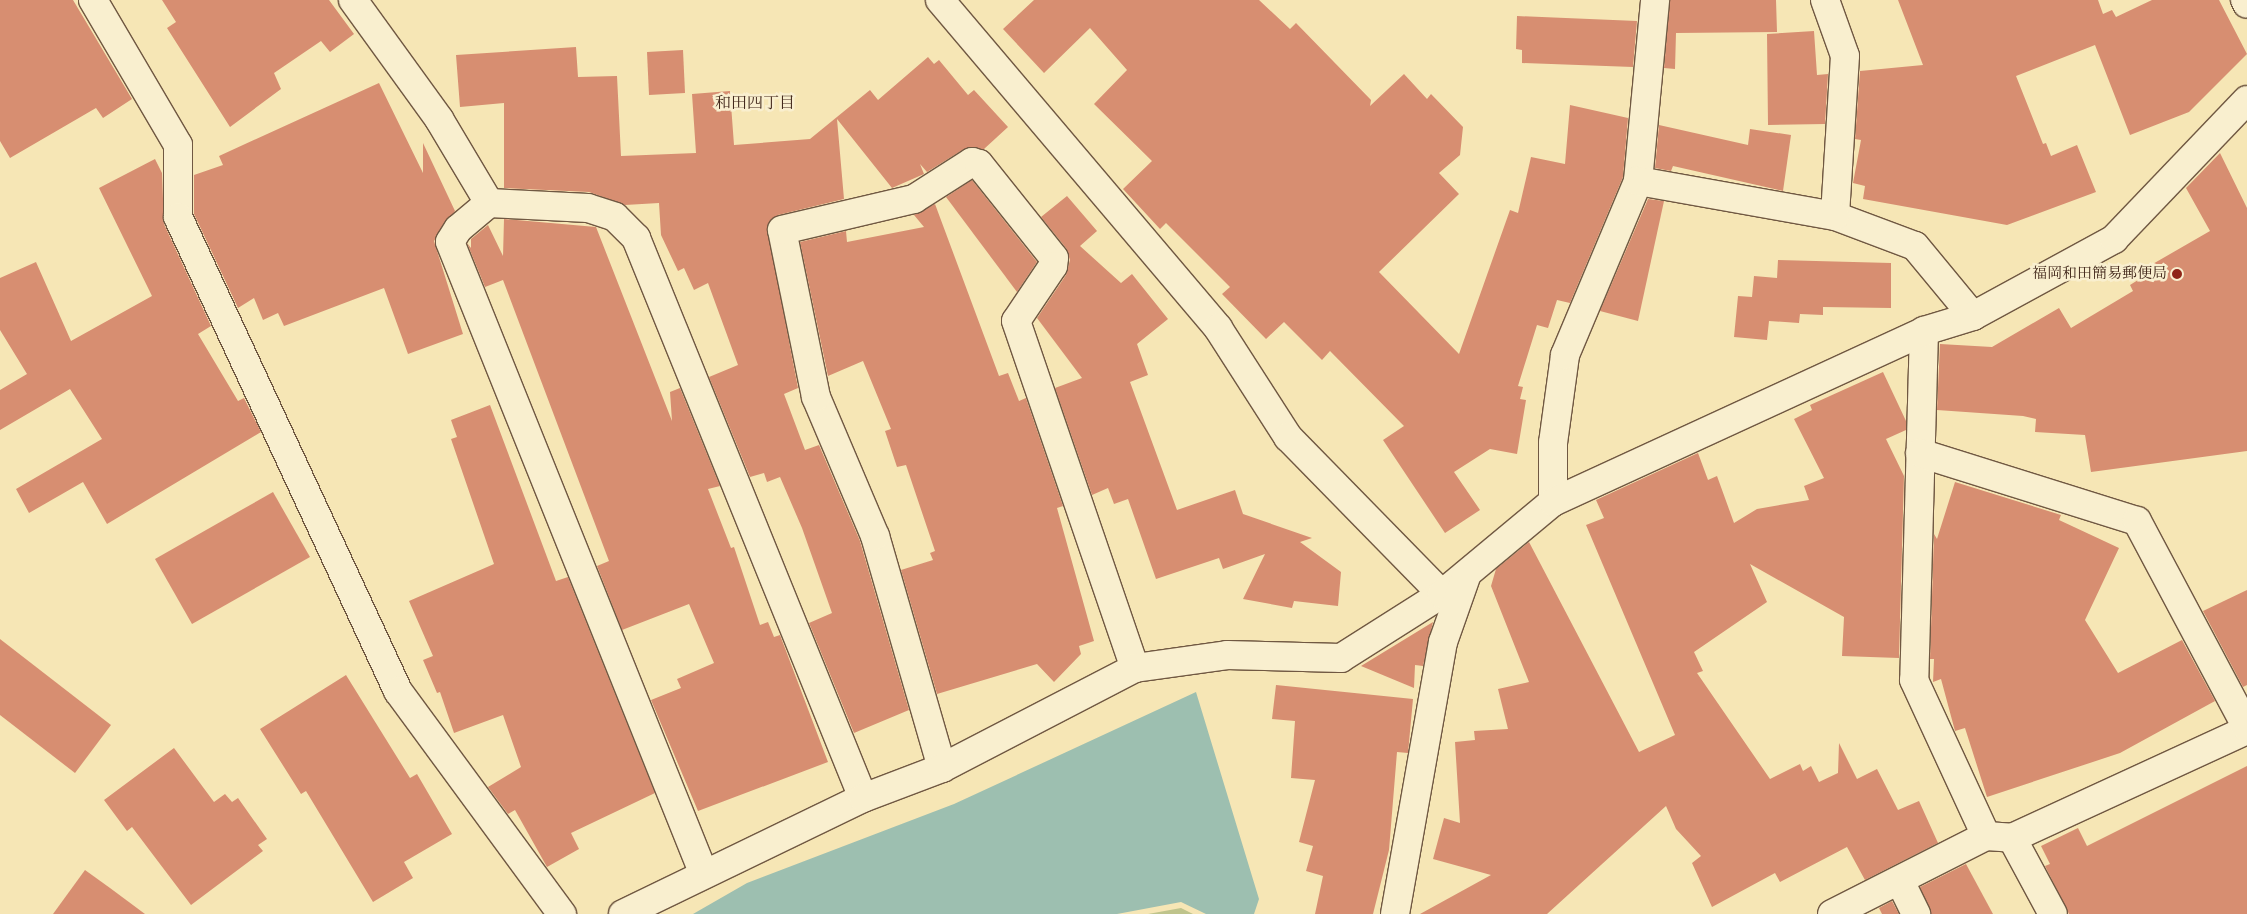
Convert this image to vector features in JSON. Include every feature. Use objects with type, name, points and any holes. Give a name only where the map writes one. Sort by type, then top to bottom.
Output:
[{"type":"street","points":[[93,0],[178,145],[178,218],[398,691],[562,914]]},
{"type":"street","points":[[353,0],[439,119],[488,203]]},
{"type":"street","points":[[940,0],[1218,328],[1288,437],[1442,594]]},
{"type":"street","points":[[1553,502],[1553,443],[1565,355],[1638,181],[1655,0]]},
{"type":"street","points":[[1825,0],[1845,56],[1835,216]]},
{"type":"street","points":[[2245,0],[2247,4]]},
{"type":"street","points":[[623,914],[703,872],[864,798],[942,768],[1135,668],[1227,654],[1341,658],[1442,594],[1553,502],[1924,331],[1973,316],[2114,239],[2247,100]]},
{"type":"street","points":[[942,768],[875,536],[816,397],[782,230],[914,199],[972,162],[979,164],[1054,258],[1053,266],[1016,320],[1135,668]]},
{"type":"street","points":[[1638,181],[1835,216],[1915,246],[1973,316]]},
{"type":"street","points":[[703,872],[450,242],[458,229],[488,203],[588,208],[615,217],[636,238],[864,798]]},
{"type":"street","points":[[1924,331],[1914,680],[1999,837],[2053,914]]},
{"type":"street","points":[[1832,914],[1900,881],[2247,729],[2137,521],[1920,453]]},
{"type":"street","points":[[1395,914],[1443,642],[1467,574]]},
{"type":"street","points":[[1900,881],[1916,914]]},
{"type":"green space","points":[[1181,908],[1193,914],[1148,914]]},
{"type":"shaded area","points":[[1196,692],[1259,899],[1254,914],[1206,914],[1181,902],[1117,914],[693,914],[747,883],[954,804]]},
{"type":"building","points":[[0,0],[73,0],[132,99],[103,118],[96,108],[10,158],[0,141]]},
{"type":"building","points":[[162,0],[329,0],[354,34],[330,52],[321,41],[274,73],[281,89],[230,127],[167,28],[176,22]]},
{"type":"building","points":[[1034,0],[1259,0],[1290,29],[1296,23],[1371,100],[1370,106],[1404,74],[1427,99],[1431,94],[1463,127],[1460,155],[1439,173],[1459,194],[1379,272],[1459,354],[1510,210],[1518,213],[1531,157],[1565,164],[1570,105],[1628,118],[1623,177],[1570,303],[1557,300],[1548,328],[1537,325],[1518,386],[1523,387],[1520,399],[1526,400],[1517,454],[1490,449],[1454,472],[1480,510],[1445,533],[1383,440],[1404,426],[1330,351],[1322,360],[1284,322],[1266,339],[1222,294],[1230,287],[1166,223],[1160,229],[1123,189],[1152,161],[1094,104],[1127,70],[1090,28],[1044,73],[1003,29]]},
{"type":"building","points":[[1670,0],[1776,0],[1777,32],[1676,33],[1675,69],[1664,68]]},
{"type":"building","points":[[1898,0],[2098,0],[2103,14],[2112,10],[2116,17],[2152,0],[2219,0],[2247,54],[2189,112],[2130,135],[2095,45],[2016,76],[2043,144],[2046,143],[2051,156],[2077,145],[2096,192],[2007,225],[1863,199],[1865,186],[1853,183],[1861,140],[1855,139],[1860,71],[1923,65]]},
{"type":"building","points":[[1517,16],[1637,21],[1633,67],[1522,63],[1522,50],[1516,49]]},
{"type":"building","points":[[1814,31],[1817,75],[1828,74],[1825,124],[1768,125],[1767,34]]},
{"type":"building","points":[[576,47],[578,77],[617,76],[621,156],[696,153],[692,94],[730,91],[734,145],[810,139],[870,90],[878,100],[928,57],[934,64],[939,60],[968,95],[974,90],[1008,127],[984,149],[964,149],[927,172],[920,164],[924,174],[892,188],[837,119],[844,199],[778,215],[767,226],[798,388],[784,394],[805,450],[819,445],[860,541],[909,710],[854,733],[809,623],[832,613],[802,528],[780,477],[767,482],[764,473],[750,477],[709,377],[738,365],[708,283],[694,290],[684,268],[678,271],[661,235],[659,203],[625,205],[589,192],[504,188],[504,103],[460,107],[456,55]]},
{"type":"building","points":[[683,50],[685,93],[649,95],[647,52]]},
{"type":"building","points":[[379,83],[423,173],[423,143],[455,211],[434,241],[463,334],[408,354],[384,288],[284,326],[278,313],[263,320],[254,298],[238,308],[194,214],[194,175],[223,165],[219,156]]},
{"type":"building","points":[[1659,125],[1748,145],[1750,129],[1791,135],[1783,191],[1673,166],[1671,171],[1655,168]]},
{"type":"building","points":[[2220,153],[2247,208],[2247,451],[2091,472],[2085,435],[2035,432],[2036,419],[2023,416],[1937,410],[1940,344],[1992,347],[2059,308],[2071,328],[2133,291],[2130,285],[2154,270],[2151,265],[2210,231],[2186,188]]},
{"type":"building","points":[[155,159],[162,173],[164,224],[211,326],[198,334],[238,401],[244,398],[261,432],[107,524],[83,482],[29,513],[16,489],[102,439],[70,389],[0,430],[0,390],[27,374],[0,330],[0,278],[36,262],[71,341],[152,296],[99,188]]},
{"type":"building","points":[[972,180],[1037,262],[1017,292],[946,197]]},
{"type":"building","points":[[1067,196],[1097,231],[1080,246],[1121,283],[1132,274],[1168,319],[1137,344],[1148,375],[1130,382],[1177,510],[1235,490],[1243,514],[1312,538],[1300,542],[1341,572],[1338,606],[1294,601],[1292,608],[1243,599],[1265,554],[1223,569],[1219,558],[1156,579],[1128,499],[1114,504],[1108,488],[1092,495],[1055,388],[1082,378],[1037,318],[1066,275],[1070,260],[1066,248],[1041,217]]},
{"type":"building","points":[[1648,199],[1664,201],[1638,321],[1600,311]]},
{"type":"building","points":[[935,204],[999,376],[1008,373],[1019,401],[1026,398],[1063,506],[1057,508],[1094,641],[1079,646],[1081,654],[1054,682],[1037,664],[937,694],[901,570],[933,560],[930,553],[935,551],[906,465],[897,467],[885,431],[891,429],[863,361],[828,376],[800,242],[846,231],[847,242],[924,227],[914,215]]},
{"type":"building","points":[[504,219],[596,227],[672,421],[670,392],[680,388],[720,486],[708,489],[731,548],[734,547],[760,625],[768,622],[774,637],[780,635],[828,762],[698,811],[651,700],[681,688],[677,679],[714,663],[689,604],[622,630],[597,566],[609,561],[503,280],[485,287],[467,243],[471,248],[471,239],[488,225],[503,256]]},
{"type":"building","points":[[1778,260],[1891,263],[1891,308],[1823,307],[1823,315],[1800,314],[1799,323],[1769,321],[1767,340],[1734,337],[1738,296],[1752,297],[1754,276],[1777,278]]},
{"type":"building","points":[[1883,372],[1906,421],[1906,430],[1886,439],[1904,476],[1899,658],[1842,656],[1844,617],[1750,564],[1767,602],[1694,652],[1703,671],[1697,673],[1770,779],[1800,764],[1803,771],[1811,766],[1819,782],[1838,773],[1839,743],[1857,779],[1877,769],[1898,810],[1919,801],[1938,843],[1865,880],[1847,847],[1780,882],[1775,873],[1712,907],[1692,863],[1701,856],[1676,829],[1666,806],[1547,914],[1420,914],[1491,875],[1433,859],[1444,818],[1460,823],[1455,742],[1475,740],[1474,731],[1508,729],[1498,689],[1529,682],[1491,586],[1496,569],[1529,542],[1639,752],[1675,735],[1586,525],[1604,518],[1596,500],[1698,453],[1708,480],[1717,476],[1734,523],[1757,509],[1809,500],[1804,486],[1824,478],[1794,419],[1812,410],[1810,405]]},
{"type":"building","points":[[490,405],[556,581],[568,577],[655,793],[571,833],[579,849],[547,867],[515,810],[508,814],[488,787],[521,767],[503,715],[454,733],[440,692],[437,693],[423,660],[433,656],[409,601],[494,564],[451,439],[457,437],[451,420]]},
{"type":"building","points":[[1955,482],[2061,515],[2059,520],[2119,548],[2085,620],[2118,673],[2182,640],[2215,701],[2120,753],[1987,797],[1965,728],[1955,731],[1941,679],[1933,682],[1934,659],[1930,659],[1934,534],[1937,539]]},
{"type":"building","points":[[273,492],[310,557],[192,624],[155,559]]},
{"type":"building","points":[[2247,590],[2247,685],[2243,687],[2203,611]]},
{"type":"building","points":[[1433,622],[1423,666],[1415,665],[1414,688],[1361,666]]},
{"type":"building","points":[[0,639],[111,725],[75,773],[0,715]]},
{"type":"building","points":[[346,675],[410,778],[417,774],[452,834],[404,862],[413,878],[373,902],[306,791],[301,794],[260,729]]},
{"type":"building","points":[[1276,685],[1413,699],[1408,753],[1397,752],[1389,850],[1373,914],[1315,914],[1323,876],[1306,871],[1313,846],[1299,842],[1315,780],[1291,778],[1295,721],[1272,719]]},
{"type":"building","points":[[174,748],[214,802],[225,794],[232,802],[238,798],[267,839],[258,845],[263,851],[191,905],[132,827],[127,831],[104,800]]},
{"type":"building","points":[[2247,766],[2247,914],[2069,914],[2045,866],[2050,864],[2041,846],[2078,828],[2087,846]]},
{"type":"building","points":[[1966,864],[1993,914],[1931,914],[1920,887]]},
{"type":"building","points":[[85,870],[110,888],[145,914],[53,914]]},
{"type":"building","points":[[1892,901],[1899,914],[1882,914],[1879,908]]},
{"type":"place","name":"福岡和田簡易郵便局","points":[[2177,274]]},
{"type":"district","name":"和田四丁目","points":[[755,103]]}]
